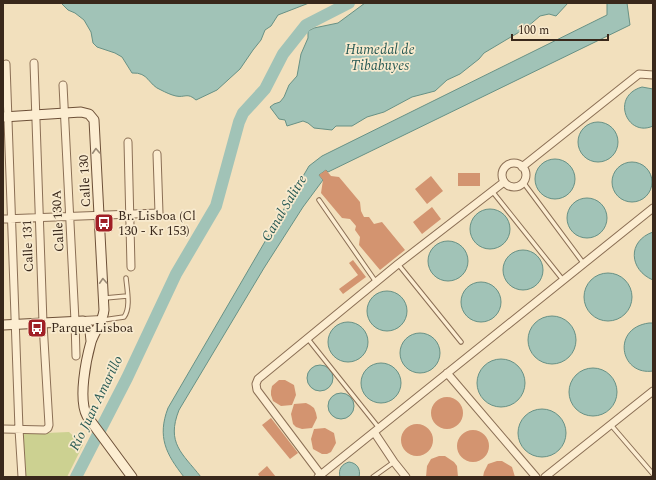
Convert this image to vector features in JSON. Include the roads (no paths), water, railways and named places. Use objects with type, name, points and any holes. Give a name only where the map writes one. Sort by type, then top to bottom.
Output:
[{"type":"main road","name":"Calle 130","points":[[64,113],[81,112],[89,114],[95,124],[104,313],[92,341],[82,393],[83,406],[87,416],[132,477]]},
{"type":"main road","points":[[6,117],[64,113]]},
{"type":"main road","points":[[3,325],[79,321],[90,331],[92,341]]},
{"type":"street","name":"Calle 131","points":[[19,429],[45,430],[48,428],[49,421],[43,323],[34,63]]},
{"type":"street","points":[[6,64],[6,117],[12,219],[22,477]]},
{"type":"street","points":[[522,167],[639,74],[653,75]]},
{"type":"street","name":"Calle 130A","points":[[63,85],[70,216],[79,321],[76,356]]},
{"type":"street","points":[[128,142],[131,267]]},
{"type":"street","points":[[3,219],[158,213],[157,154]]},
{"type":"street","points":[[514,164],[522,167],[525,174],[523,182],[516,187],[511,187],[504,182],[502,174],[506,166],[514,164]]},
{"type":"street","points":[[504,182],[398,264],[258,379],[256,384],[257,390],[319,476],[653,208]]},
{"type":"street","points":[[79,321],[102,320]]},
{"type":"street","points":[[447,373],[536,477]]},
{"type":"street","points":[[545,477],[653,391]]},
{"type":"street","points":[[3,429],[19,429]]},
{"type":"street","points":[[377,430],[394,462],[406,477]]},
{"type":"lane","points":[[523,182],[584,264]]},
{"type":"lane","points":[[492,191],[563,280]]},
{"type":"lane","points":[[320,200],[376,282]]},
{"type":"lane","points":[[398,264],[461,342]]},
{"type":"lane","points":[[102,320],[124,317],[127,309],[126,278]]},
{"type":"lane","points":[[104,298],[127,296]]},
{"type":"lane","points":[[308,338],[377,430]]},
{"type":"lane","points":[[611,425],[653,474]]},
{"type":"lane","points":[[373,477],[394,462]]},
{"type":"water","points":[[61,3],[309,3],[278,15],[271,26],[265,30],[261,40],[240,69],[217,90],[196,100],[190,96],[174,96],[157,88],[142,75],[132,73],[122,57],[97,47],[93,43],[91,32],[84,20],[68,10]]},
{"type":"water","name":"Humedal de Tibabuyes","points":[[365,3],[568,3],[556,16],[549,14],[540,16],[526,28],[484,53],[479,59],[460,74],[447,80],[435,91],[412,97],[384,112],[367,117],[352,126],[336,126],[332,130],[314,128],[303,121],[287,126],[285,120],[279,119],[270,107],[280,102],[289,85],[297,76],[301,54],[308,38],[308,31],[314,28],[338,23]]},
{"type":"water","name":"Canal Salitre","points":[[607,3],[627,3],[630,25],[328,172],[326,170],[319,175],[323,180],[303,207],[264,268],[179,410],[175,421],[175,439],[182,454],[201,477],[184,477],[172,461],[163,437],[163,428],[168,408],[309,166],[322,156],[607,15]]},
{"type":"water","points":[[642,87],[653,89],[653,126],[644,128],[636,126],[630,121],[626,114],[625,106],[627,99],[632,92]]},
{"type":"water","points":[[602,122],[609,125],[615,131],[618,142],[617,150],[609,159],[602,162],[594,162],[587,159],[579,150],[578,138],[581,131],[590,123]]},
{"type":"water","points":[[559,159],[566,162],[572,168],[575,179],[574,187],[566,196],[559,199],[551,199],[544,196],[536,187],[535,175],[538,168],[547,160]]},
{"type":"water","points":[[636,162],[643,165],[649,171],[652,182],[651,190],[643,199],[636,202],[628,202],[621,199],[613,190],[612,178],[615,171],[624,163]]},
{"type":"water","points":[[591,198],[598,201],[604,207],[607,218],[606,226],[598,235],[591,238],[583,238],[576,235],[568,226],[567,214],[570,207],[579,199]]},
{"type":"water","points":[[494,209],[501,212],[507,218],[510,229],[509,237],[501,246],[494,249],[486,249],[479,246],[471,237],[470,225],[473,218],[482,210]]},
{"type":"water","points":[[653,232],[653,280],[639,270],[634,256],[635,249],[639,242],[645,236]]},
{"type":"water","points":[[452,241],[459,244],[465,250],[468,261],[467,269],[459,278],[452,281],[444,281],[437,278],[429,269],[428,257],[431,250],[440,242]]},
{"type":"water","points":[[527,250],[534,253],[540,259],[543,270],[542,278],[534,287],[527,290],[519,290],[512,287],[504,278],[503,266],[506,259],[515,251]]},
{"type":"water","points":[[603,273],[613,273],[622,277],[628,283],[631,288],[631,306],[622,317],[613,321],[603,321],[594,317],[588,311],[584,302],[584,292],[588,283],[594,277]]},
{"type":"water","points":[[485,282],[492,285],[498,291],[501,302],[500,310],[492,319],[485,322],[477,322],[470,319],[462,310],[461,298],[464,291],[473,283]]},
{"type":"water","points":[[391,291],[398,294],[404,300],[407,311],[406,319],[398,328],[391,331],[383,331],[376,328],[368,319],[367,307],[370,300],[379,292]]},
{"type":"water","points":[[547,316],[557,316],[566,320],[572,326],[575,331],[575,349],[566,360],[557,364],[547,364],[538,360],[532,354],[528,345],[528,335],[532,326],[538,320]]},
{"type":"water","points":[[352,322],[359,325],[365,331],[368,342],[367,350],[359,359],[352,362],[344,362],[337,359],[329,350],[328,338],[331,331],[340,323]]},
{"type":"water","points":[[653,323],[653,371],[642,371],[633,366],[627,359],[624,351],[625,342],[629,333],[637,327]]},
{"type":"water","points":[[424,333],[431,336],[437,342],[440,353],[439,361],[431,370],[424,373],[416,373],[409,370],[401,361],[400,349],[403,342],[412,334]]},
{"type":"water","points":[[496,359],[506,359],[515,363],[521,369],[525,378],[525,388],[521,397],[515,403],[506,407],[496,407],[487,403],[481,397],[477,388],[477,378],[481,369],[487,363]]},
{"type":"water","points":[[385,363],[392,366],[398,372],[401,383],[400,391],[392,400],[385,403],[377,403],[370,400],[362,391],[361,379],[364,372],[373,364]]},
{"type":"water","points":[[320,365],[329,369],[333,378],[329,387],[320,391],[311,387],[307,378],[311,369]]},
{"type":"water","points":[[588,368],[598,368],[607,372],[613,378],[616,383],[616,401],[607,412],[598,416],[588,416],[579,412],[573,406],[569,397],[569,387],[573,378],[579,372]]},
{"type":"water","points":[[341,393],[350,397],[354,406],[350,415],[341,419],[332,415],[328,406],[332,397]]},
{"type":"water","points":[[537,409],[547,409],[556,413],[562,419],[565,424],[565,442],[556,453],[547,457],[537,457],[528,453],[522,447],[518,438],[518,428],[522,419],[528,413]]},
{"type":"water","points":[[349,462],[358,467],[359,477],[340,477],[341,467]]},
{"type":"waterway","name":"Río Juan Amarillo","points":[[76,477],[127,378],[176,274],[216,206],[239,122],[243,113],[265,89],[283,54],[306,25],[349,3]]},
{"type":"place","name":"Br. Lisboa (Cl 130 - Kr 153)","points":[[104,223]]},
{"type":"place","name":"Parque Lisboa","points":[[37,328]]}]
